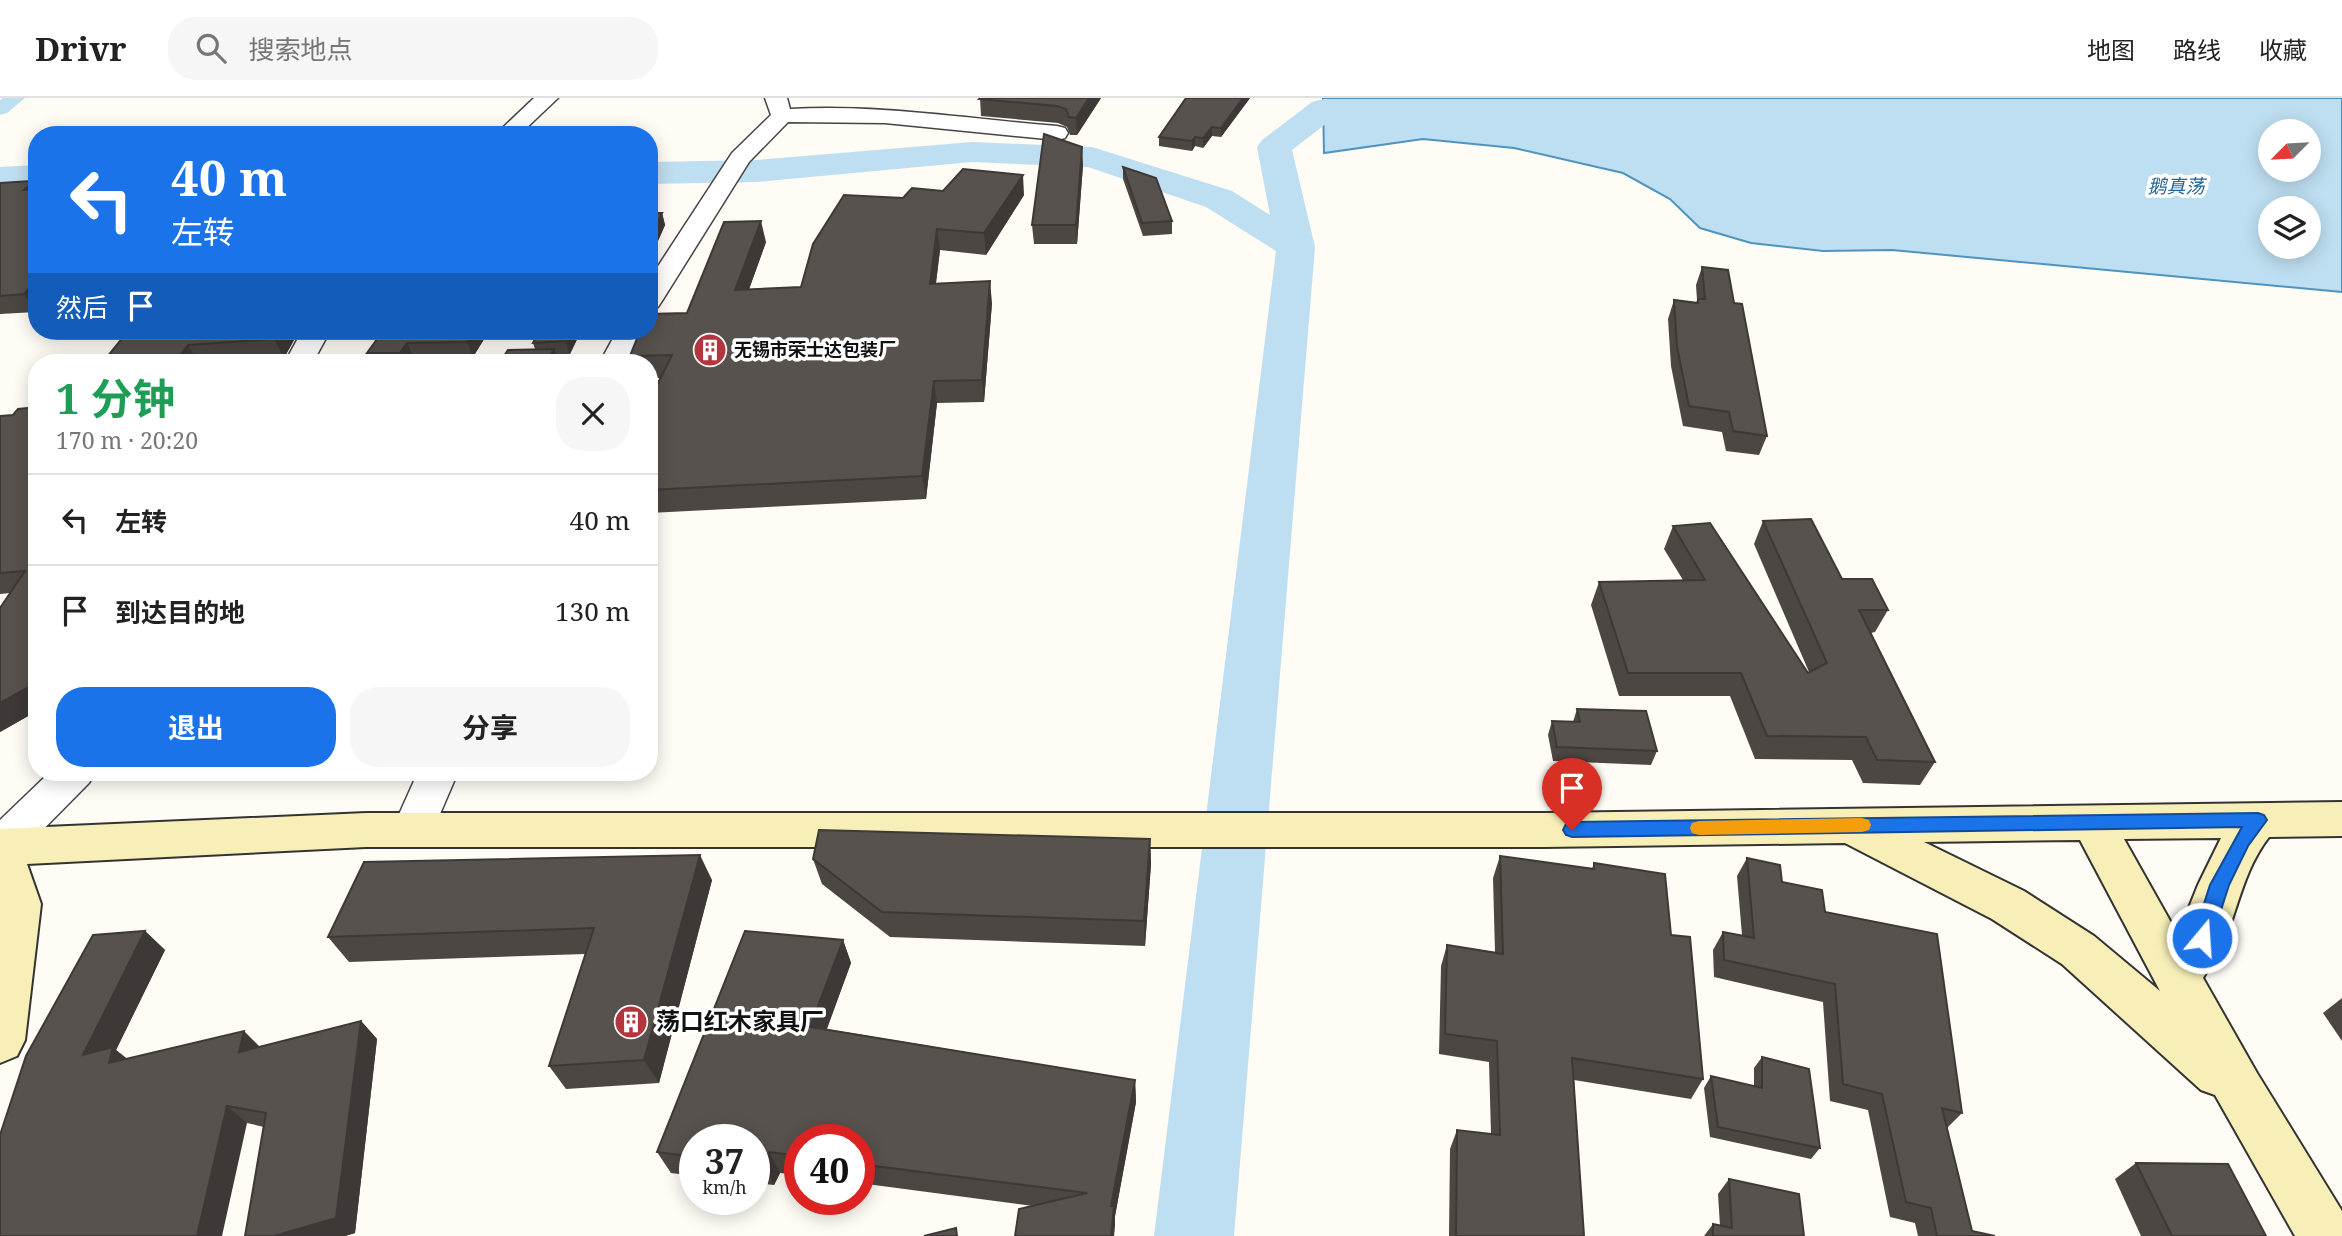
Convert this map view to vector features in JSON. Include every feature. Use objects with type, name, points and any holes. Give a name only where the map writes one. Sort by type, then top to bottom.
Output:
[{"type":"main road","points":[[0,1040],[18,904],[0,848],[413,830],[1544,830],[2342,819]]},
{"type":"main road","points":[[2178,976],[2202,938],[2220,885],[2241,841],[2258,820]]},
{"type":"main road","points":[[2092,822],[2239,1090],[2326,1236]]},
{"type":"main road","points":[[1851,825],[2008,905],[2078,950],[2239,1090]]},
{"type":"street","points":[[516,126],[547,98]]},
{"type":"street","points":[[658,286],[716,193],[779,107],[894,115],[974,126],[1057,133]]},
{"type":"street","points":[[0,848],[66,781]]},
{"type":"street","points":[[413,830],[434,781]]},
{"type":"water","name":"鹅真荡","points":[[1323,98],[2342,98],[2342,292],[1892,250],[1823,251],[1751,243],[1700,228],[1670,199],[1623,173],[1514,148],[1423,139],[1324,153]]},
{"type":"building","points":[[980,98],[1089,98],[1076,118],[1069,117],[1066,109],[1057,106]]},
{"type":"building","points":[[1186,98],[1243,98],[1221,128],[1212,127],[1203,138],[1195,137],[1192,141],[1159,137]]},
{"type":"building","points":[[1044,134],[1082,147],[1076,225],[1032,225]]},
{"type":"building","points":[[1123,167],[1156,178],[1172,221],[1142,223]]},
{"type":"building","points":[[963,169],[1023,175],[984,233],[937,229],[930,284],[990,281],[982,380],[934,381],[922,476],[658,490],[658,383],[672,355],[631,354],[636,340],[658,340],[658,314],[687,313],[724,222],[761,221],[735,290],[801,287],[813,244],[844,195],[903,198],[912,188],[943,191]]},
{"type":"building","points":[[28,181],[24,190],[28,190],[28,289],[24,294],[0,296],[0,183]]},
{"type":"building","points":[[1702,267],[1728,270],[1734,303],[1742,304],[1767,436],[1733,431],[1729,412],[1689,406],[1677,347],[1674,300],[1698,303],[1698,299],[1705,299]]},
{"type":"building","points":[[121,340],[260,340],[188,345],[181,354],[109,354]]},
{"type":"building","points":[[376,340],[468,340],[407,343],[400,353],[367,353]]},
{"type":"building","points":[[534,340],[566,340],[565,341],[533,343]]},
{"type":"building","points":[[554,349],[551,354],[505,354],[508,350]]},
{"type":"building","points":[[28,408],[28,688],[0,703],[0,608],[25,571],[0,573],[0,416],[13,415],[18,409]]},
{"type":"building","points":[[1811,519],[1842,579],[1872,579],[1888,610],[1859,610],[1935,762],[1877,760],[1866,737],[1767,736],[1741,673],[1628,673],[1599,582],[1705,580],[1673,526],[1710,523],[1808,673],[1827,663],[1763,521]]},
{"type":"building","points":[[1577,709],[1646,711],[1657,751],[1557,747],[1552,721],[1580,722]]},
{"type":"building","points":[[819,830],[1150,839],[1144,921],[882,912],[813,859]]},
{"type":"building","name":"荡口红木家具厂","points":[[700,855],[644,1060],[549,1066],[594,928],[328,937],[364,862]]},
{"type":"building","points":[[1500,856],[1594,869],[1594,863],[1665,874],[1671,935],[1690,937],[1703,1079],[1572,1058],[1584,1236],[1456,1236],[1457,1130],[1500,1135],[1497,1041],[1445,1034],[1447,945],[1503,954]]},
{"type":"building","points":[[1747,858],[1780,865],[1782,882],[1822,890],[1825,912],[1937,934],[1962,1113],[1942,1108],[1972,1231],[1995,1236],[1937,1236],[1931,1208],[1906,1202],[1882,1094],[1843,1084],[1835,984],[1724,960],[1723,932],[1754,938]]},
{"type":"building","points":[[145,931],[83,1055],[113,1047],[109,1063],[244,1031],[239,1052],[361,1021],[336,1218],[274,1236],[245,1236],[266,1113],[227,1106],[197,1236],[0,1236],[0,1135],[26,1056],[93,935]]},
{"type":"building","points":[[745,931],[843,940],[810,1027],[1135,1080],[1111,1206],[1114,1206],[1111,1236],[1015,1236],[1019,1209],[1087,1193],[875,1166],[875,1124],[784,1124],[784,1154],[770,1152],[770,1124],[679,1124],[679,1155],[657,1152]]},
{"type":"building","points":[[1762,1057],[1809,1069],[1820,1148],[1718,1127],[1711,1076],[1762,1088]]},
{"type":"building","points":[[2136,1163],[2228,1164],[2266,1236],[2172,1236]]},
{"type":"building","points":[[1729,1179],[1799,1194],[1804,1236],[1713,1236],[1713,1224],[1732,1228]]},
{"type":"building","points":[[956,1228],[957,1236],[924,1236]]},
{"type":"waterway","points":[[0,109],[15,98]]},
{"type":"waterway","points":[[1296,247],[1274,147],[1324,109]]},
{"type":"waterway","points":[[658,173],[757,171],[972,152],[1092,157],[1219,199],[1296,247]]},
{"type":"waterway","points":[[0,178],[28,176]]},
{"type":"waterway","points":[[1194,1236],[1296,247]]},
{"type":"slow traffic","points":[[1699,828],[1862,825]]},
{"type":"place","name":"无锡市荣士达包装厂","points":[[710,350]]},
{"type":"place","name":"荡口红木家具厂","points":[[631,1022]]},
{"type":"route","points":[[1572,830],[2258,820],[2241,841],[2220,885],[2202,938]]}]
